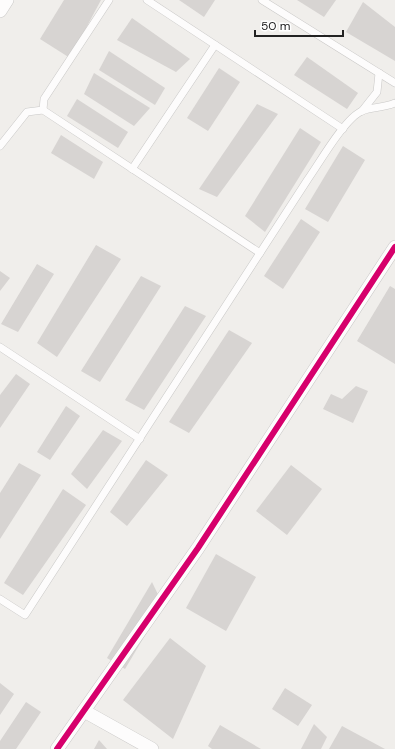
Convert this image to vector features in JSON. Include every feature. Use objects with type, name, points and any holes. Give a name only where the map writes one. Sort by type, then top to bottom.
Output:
[{"type":"street","points":[[0,11],[7,0]]},
{"type":"street","points":[[57,749],[198,548],[395,247]]},
{"type":"street","points":[[84,711],[152,749]]},
{"type":"lane","points":[[42,110],[44,99],[109,0]]},
{"type":"lane","points":[[147,0],[343,129]]},
{"type":"lane","points":[[262,0],[395,84]]},
{"type":"lane","points":[[132,169],[215,45]]},
{"type":"lane","points":[[0,599],[25,616],[260,253],[348,121],[362,111],[377,92],[379,73]]},
{"type":"lane","points":[[362,111],[384,108],[395,103]]},
{"type":"lane","points":[[0,146],[27,112],[42,110],[260,253]]},
{"type":"lane","points":[[0,347],[140,439]]},
{"type":"building","points":[[64,0],[101,0],[70,58],[40,39]]},
{"type":"building","points":[[179,0],[215,0],[204,17]]},
{"type":"building","points":[[297,0],[336,0],[324,17]]},
{"type":"building","points":[[363,2],[395,27],[395,61],[346,32]]},
{"type":"building","points":[[132,18],[190,59],[176,72],[117,40]]},
{"type":"building","points":[[109,51],[165,88],[155,105],[99,70]]},
{"type":"building","points":[[307,57],[358,93],[347,109],[294,75]]},
{"type":"building","points":[[219,68],[240,82],[208,131],[187,118]]},
{"type":"building","points":[[94,73],[150,108],[134,126],[84,94]]},
{"type":"building","points":[[77,99],[128,132],[118,148],[67,116]]},
{"type":"building","points":[[257,104],[278,114],[217,197],[199,189]]},
{"type":"building","points":[[300,128],[321,142],[265,232],[245,216]]},
{"type":"building","points":[[61,135],[103,162],[94,179],[51,153]]},
{"type":"building","points":[[343,146],[365,160],[328,222],[305,209]]},
{"type":"building","points":[[301,219],[320,232],[283,289],[264,276]]},
{"type":"building","points":[[96,245],[121,259],[57,357],[37,343]]},
{"type":"building","points":[[37,264],[54,274],[18,332],[1,324]]},
{"type":"building","points":[[0,271],[10,278],[0,291]]},
{"type":"building","points":[[141,276],[161,286],[100,382],[81,371]]},
{"type":"building","points":[[390,286],[395,289],[395,364],[357,341]]},
{"type":"building","points":[[185,306],[206,316],[144,410],[125,400]]},
{"type":"building","points":[[229,330],[252,343],[189,433],[169,422]]},
{"type":"building","points":[[16,374],[30,384],[0,428],[0,395]]},
{"type":"building","points":[[356,386],[368,391],[353,423],[323,409],[331,394],[342,399]]},
{"type":"building","points":[[66,406],[80,416],[50,460],[37,452]]},
{"type":"building","points":[[103,430],[122,441],[87,489],[71,474]]},
{"type":"building","points":[[146,460],[168,475],[127,526],[110,512]]},
{"type":"building","points":[[19,463],[41,475],[0,539],[0,493]]},
{"type":"building","points":[[291,465],[322,489],[287,535],[256,511]]},
{"type":"building","points":[[63,489],[86,505],[23,595],[4,583]]},
{"type":"building","points":[[216,554],[256,577],[226,631],[186,608]]},
{"type":"building","points":[[152,582],[163,605],[125,669],[107,658]]},
{"type":"building","points":[[170,638],[206,666],[173,739],[123,700]]},
{"type":"building","points":[[0,683],[14,694],[0,715]]},
{"type":"building","points":[[285,688],[312,705],[298,726],[272,709]]},
{"type":"building","points":[[26,702],[41,712],[16,749],[0,749],[0,741]]},
{"type":"building","points":[[314,724],[327,737],[321,749],[301,749]]},
{"type":"building","points":[[220,725],[261,749],[212,749],[208,746]]},
{"type":"building","points":[[342,726],[385,749],[329,749]]},
{"type":"building","points":[[99,740],[107,749],[94,749]]},
{"type":"cycle path","points":[[57,749],[198,548],[395,247]]}]
